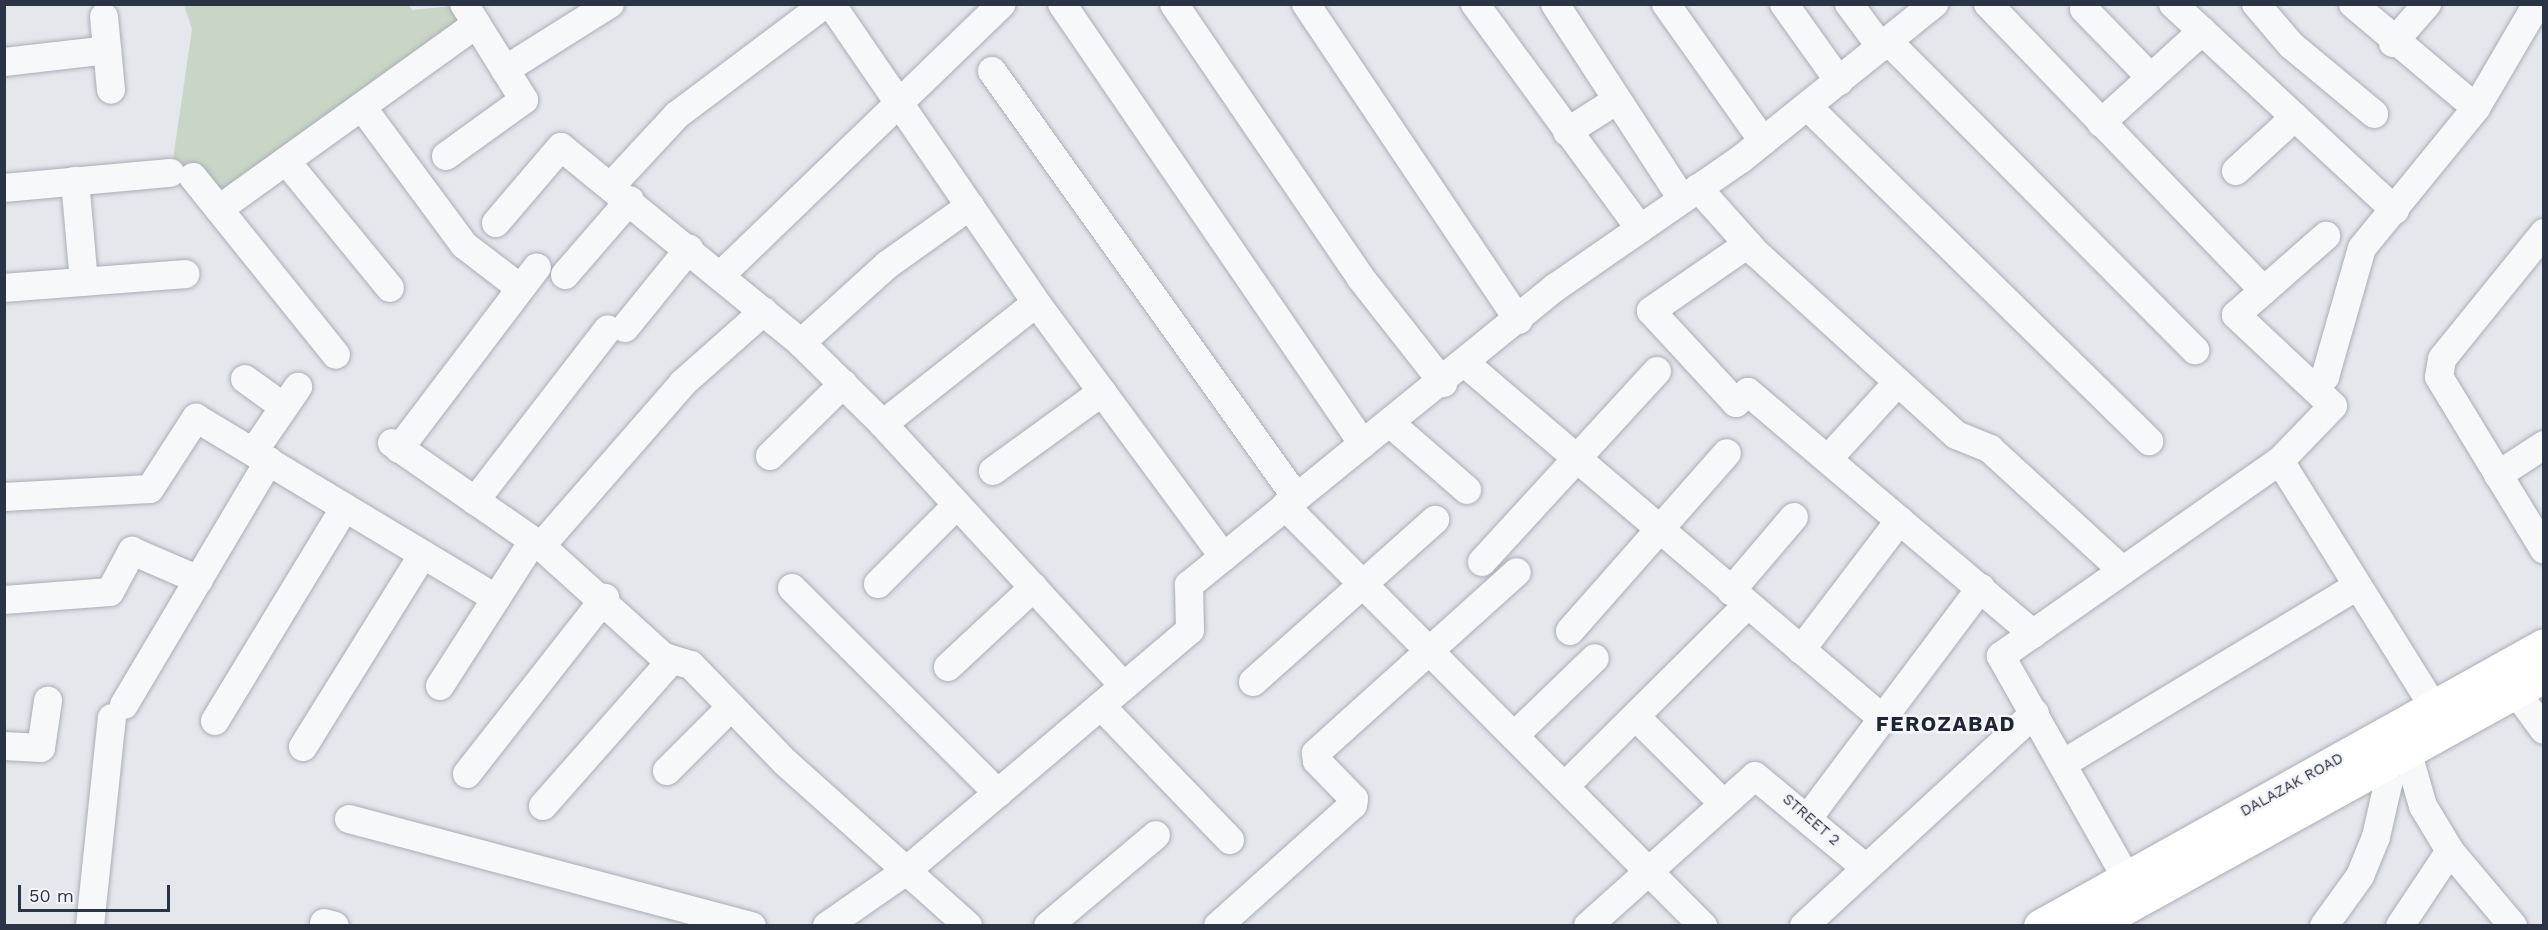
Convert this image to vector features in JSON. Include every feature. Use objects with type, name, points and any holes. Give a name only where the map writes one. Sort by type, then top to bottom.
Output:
[{"type":"main road","name":"DALAZAK ROAD","points":[[2040,926],[2544,645]]},
{"type":"main road","name":"DALAZAK ROAD","points":[[2092,926],[2408,754],[2544,676]]},
{"type":"street","points":[[504,70],[610,4]]},
{"type":"street","points":[[565,274],[676,115],[825,4]]},
{"type":"street","points":[[831,4],[1036,303],[1224,557]]},
{"type":"street","points":[[721,275],[1002,4]]},
{"type":"street","points":[[1062,4],[1363,444]]},
{"type":"street","points":[[1174,4],[1360,277],[1443,383]]},
{"type":"street","points":[[1306,4],[1518,320]]},
{"type":"street","points":[[1475,4],[1640,229]]},
{"type":"street","points":[[1555,4],[1617,100],[1690,194],[1748,244],[1956,435],[1990,449],[2123,571]]},
{"type":"street","points":[[1666,4],[1763,141]]},
{"type":"street","points":[[1784,4],[1839,81]]},
{"type":"street","points":[[1849,4],[1885,44],[2195,350]]},
{"type":"street","points":[[827,926],[906,871],[1190,630],[1188,585],[1291,501],[1443,383],[1518,320],[1763,141],[1934,4]]},
{"type":"street","points":[[1988,4],[2264,291]]},
{"type":"street","points":[[2173,4],[2396,210]]},
{"type":"street","points":[[2256,4],[2291,45],[2374,114]]},
{"type":"street","points":[[2353,4],[2393,44],[2476,108]]},
{"type":"street","points":[[2393,44],[2427,4]]},
{"type":"street","points":[[2314,388],[2325,377],[2362,248],[2396,210],[2476,108],[2537,4]]},
{"type":"street","points":[[2084,9],[2151,78]]},
{"type":"street","points":[[219,210],[362,107],[470,14],[524,100],[446,156]]},
{"type":"street","points":[[104,17],[111,90]]},
{"type":"street","points":[[2102,123],[2202,31]]},
{"type":"street","points":[[4,62],[107,50]]},
{"type":"street","points":[[992,72],[1291,501],[1361,582],[1703,926]]},
{"type":"street","points":[[1567,132],[1617,100]]},
{"type":"street","points":[[1807,106],[2149,441]]},
{"type":"street","points":[[362,107],[465,245],[529,277],[396,446],[537,544],[605,598],[671,661],[691,665],[731,707],[968,926]]},
{"type":"street","points":[[2236,171],[2295,117]]},
{"type":"street","points":[[496,223],[561,147],[801,342],[883,424],[955,507],[1034,587],[1124,686]]},
{"type":"street","points":[[286,161],[390,288]]},
{"type":"street","points":[[4,188],[181,175],[219,210],[336,355]]},
{"type":"street","points":[[75,181],[84,282]]},
{"type":"street","points":[[801,342],[887,265],[970,206]]},
{"type":"street","points":[[2544,233],[2442,359],[2439,377],[2544,550]]},
{"type":"street","points":[[2127,879],[2064,763],[2001,656],[2280,461],[2333,406],[2236,315],[2326,236]]},
{"type":"street","points":[[1748,244],[1651,312],[1736,403],[1748,392],[2033,634]]},
{"type":"street","points":[[475,501],[616,328],[689,249]]},
{"type":"street","points":[[4,288],[185,274]]},
{"type":"street","points":[[883,424],[1036,303]]},
{"type":"street","points":[[440,686],[496,598],[537,544],[683,383],[764,311]]},
{"type":"street","points":[[1466,364],[1659,531],[1883,719]]},
{"type":"street","points":[[1482,562],[1658,371]]},
{"type":"street","points":[[90,926],[118,712],[199,580],[291,397],[245,379]]},
{"type":"street","points":[[1828,459],[1898,382]]},
{"type":"street","points":[[770,456],[843,384]]},
{"type":"street","points":[[993,471],[1102,392]]},
{"type":"street","points":[[4,497],[150,489],[196,418],[496,598]]},
{"type":"street","points":[[1390,423],[1467,490]]},
{"type":"street","points":[[2498,475],[2544,446]]},
{"type":"street","points":[[1570,631],[1727,453]]},
{"type":"street","points":[[2280,461],[2434,707]]},
{"type":"street","points":[[214,720],[345,507]]},
{"type":"street","points":[[878,584],[955,507]]},
{"type":"street","points":[[1564,786],[1637,718],[1739,598],[1794,517]]},
{"type":"street","points":[[1253,682],[1361,582],[1436,520]]},
{"type":"street","points":[[1801,650],[1900,520]]},
{"type":"street","points":[[4,600],[110,592],[132,551],[199,580]]},
{"type":"street","points":[[303,747],[423,554]]},
{"type":"street","points":[[1218,926],[1353,805],[1354,799],[1317,761],[1316,753],[1431,652],[1516,572]]},
{"type":"street","points":[[2064,763],[2357,586]]},
{"type":"street","points":[[948,667],[1034,587]]},
{"type":"street","points":[[792,588],[998,793]]},
{"type":"street","points":[[1808,818],[1981,588]]},
{"type":"street","points":[[467,774],[605,598]]},
{"type":"street","points":[[1514,736],[1595,658]]},
{"type":"street","points":[[543,806],[671,661]]},
{"type":"street","points":[[2516,692],[2544,730]]},
{"type":"street","points":[[4,746],[41,748],[48,701]]},
{"type":"street","points":[[1101,706],[1230,840]]},
{"type":"street","points":[[667,771],[731,707]]},
{"type":"street","points":[[1804,926],[2035,713]]},
{"type":"street","points":[[1588,926],[1721,801],[1637,718]]},
{"type":"street","points":[[2408,754],[2423,806],[2450,851],[2513,926]]},
{"type":"street","points":[[2324,926],[2360,876],[2376,837],[2388,784],[2379,769]]},
{"type":"street","name":"STREET 2","points":[[1721,801],[1755,776],[1866,868]]},
{"type":"street","points":[[349,819],[752,926]]},
{"type":"street","points":[[1048,926],[1156,835]]},
{"type":"street","points":[[2400,926],[2450,851]]},
{"type":"green space","points":[[408,4],[412,10],[462,5],[473,27],[219,209],[193,177],[170,180],[192,29],[184,5]]},
{"type":"district","name":"FEROZABAD","points":[[1946,724]]}]
